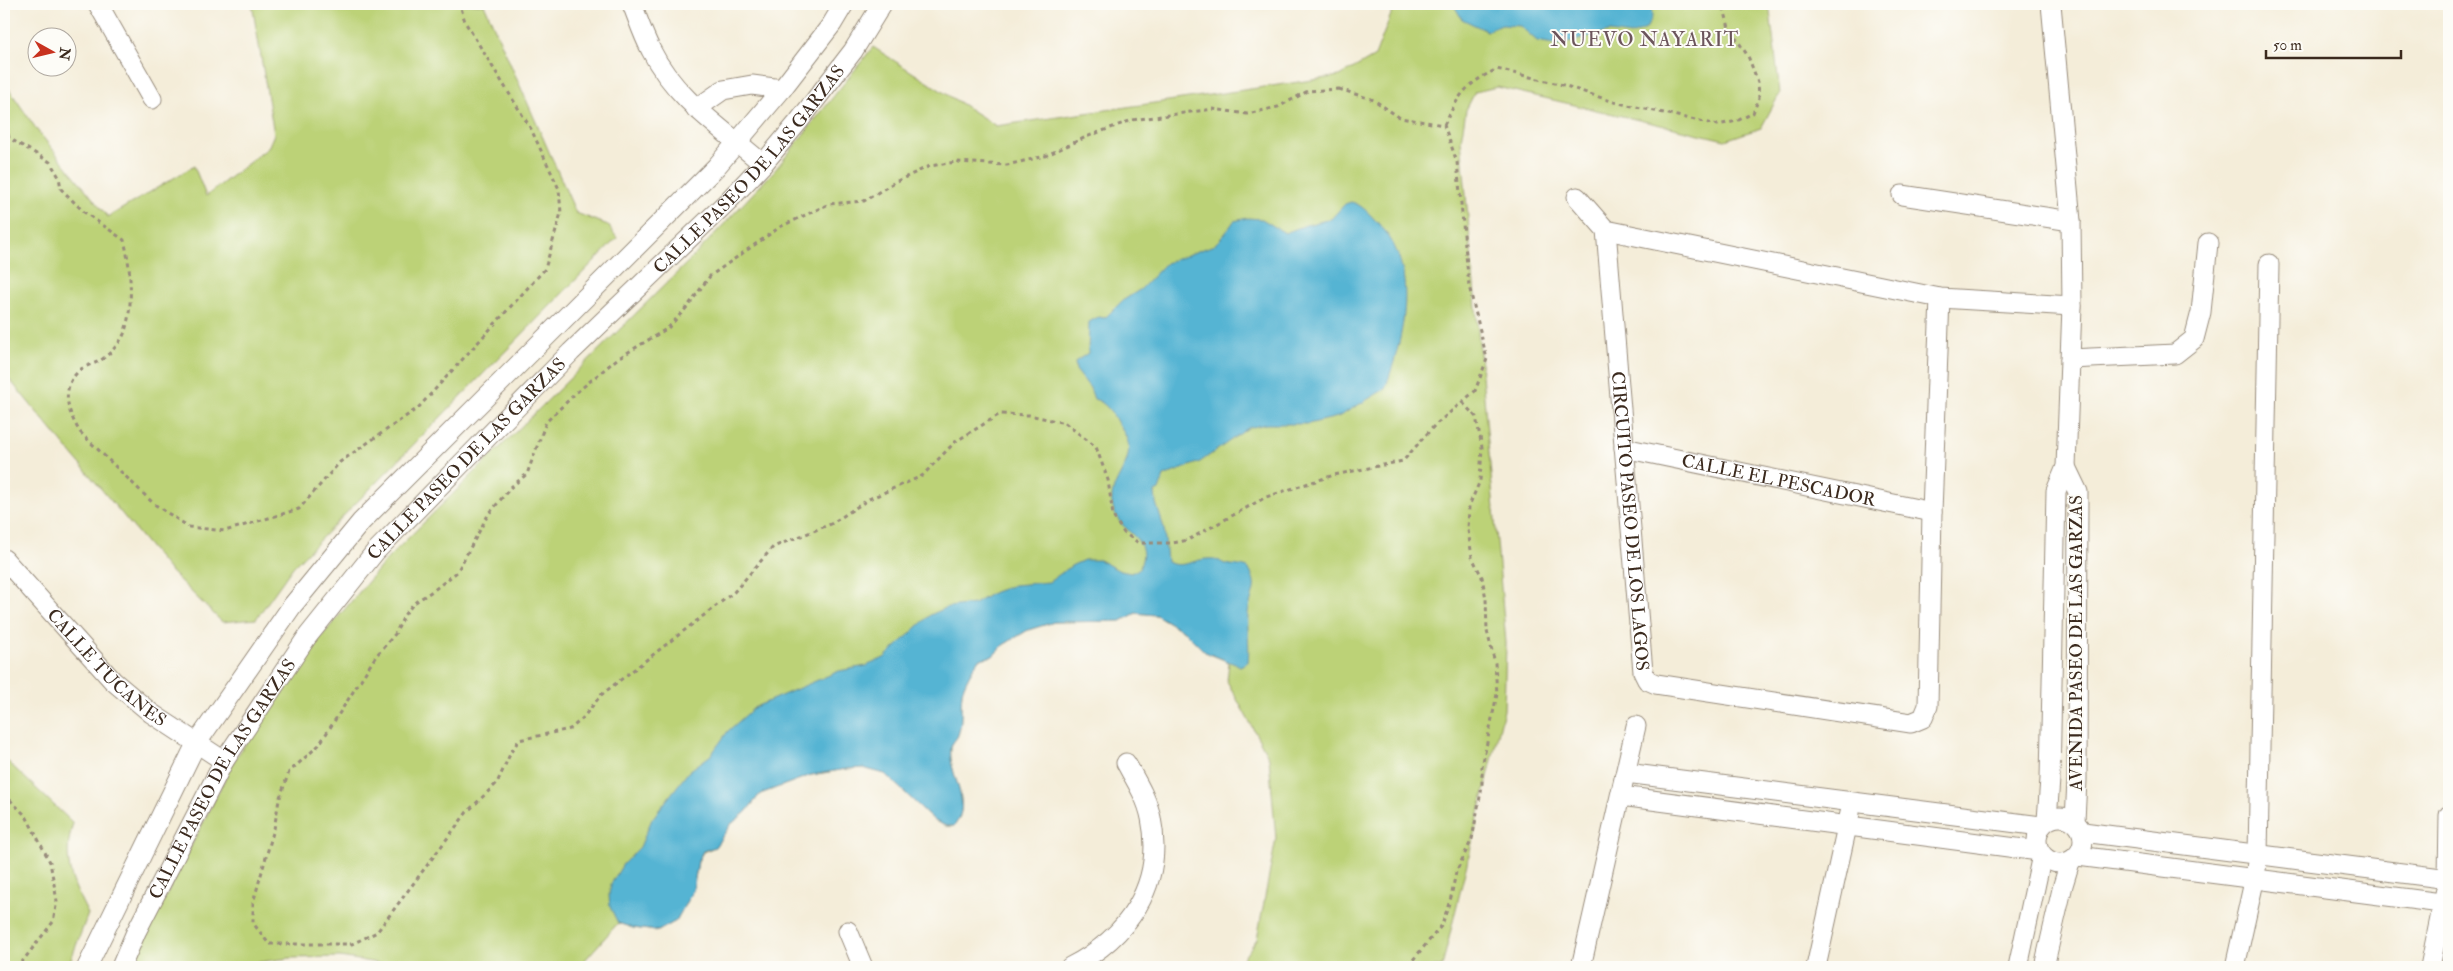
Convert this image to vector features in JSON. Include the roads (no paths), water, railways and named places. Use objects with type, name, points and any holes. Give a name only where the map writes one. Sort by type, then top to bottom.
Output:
[{"type":"street","points":[[98,4],[152,99]]},
{"type":"street","points":[[632,4],[651,51],[668,76],[696,109],[739,142],[763,164]]},
{"type":"street","name":"CALLE PASEO DE LAS GARZAS","points":[[87,967],[196,744],[292,606],[361,522],[564,321],[739,142],[832,24],[844,4]]},
{"type":"street","name":"CALLE PASEO DE LAS GARZAS","points":[[121,967],[136,932],[224,761],[307,637],[375,552],[571,352],[729,200],[763,164],[800,121],[853,51],[882,4]]},
{"type":"street","name":"AVENIDA PASEO DE LAS GARZAS","points":[[2044,823],[2050,779],[2056,491],[2066,467],[2072,306],[2071,221],[2051,4]]},
{"type":"street","points":[[696,109],[722,90],[752,84],[782,89]]},
{"type":"street","points":[[1902,195],[2071,221]]},
{"type":"street","points":[[1577,197],[1606,230],[1940,298],[2072,306]]},
{"type":"street","name":"CIRCUITO PASEO DE LOS LAGOS","points":[[1606,230],[1642,672],[1647,680],[1656,684],[1911,722],[1923,718],[1928,706],[1932,512],[1940,298]]},
{"type":"street","points":[[2070,359],[2175,354],[2194,339],[2201,312],[2208,243]]},
{"type":"street","points":[[2235,967],[2255,878],[2258,855],[2269,264]]},
{"type":"street","name":"CALLE EL PESCADOR","points":[[1624,448],[1932,512]]},
{"type":"street","name":"AVENIDA PASEO DE LAS GARZAS","points":[[2066,467],[2078,492],[2077,770],[2079,827]]},
{"type":"street","name":"CALLE TUCANES","points":[[4,559],[113,681],[151,713],[224,761]]},
{"type":"street","points":[[1581,967],[1636,726]]},
{"type":"street","points":[[1070,967],[1109,943],[1115,937],[1138,907],[1147,887],[1152,866],[1154,842],[1151,818],[1144,795],[1126,763]]},
{"type":"street","points":[[1626,773],[1851,802],[2044,823]]},
{"type":"street","points":[[1620,796],[2041,853],[2050,862],[2060,864],[2074,859],[2255,878],[2447,904]]},
{"type":"street","points":[[1816,967],[1848,826],[1851,802]]},
{"type":"street","points":[[2430,967],[2447,904],[2449,815]]},
{"type":"street","points":[[2018,967],[2041,853],[2037,834],[2044,823],[2056,817],[2066,817],[2079,827],[2258,855],[2449,879]]},
{"type":"street","points":[[2044,967],[2074,859],[2084,845],[2079,827]]},
{"type":"street","points":[[848,931],[864,967]]},
{"type":"water","points":[[1453,4],[1651,4],[1652,17],[1646,29],[1631,35],[1609,32],[1559,45],[1537,41],[1520,26],[1502,25],[1487,31],[1462,19]]},
{"type":"water","points":[[1351,202],[1366,210],[1391,241],[1400,260],[1404,281],[1405,303],[1402,325],[1398,347],[1385,389],[1338,417],[1308,424],[1266,424],[1248,428],[1200,462],[1164,476],[1159,490],[1155,492],[1156,503],[1164,528],[1167,562],[1179,565],[1215,559],[1225,564],[1248,568],[1252,575],[1254,591],[1248,614],[1248,662],[1240,666],[1205,652],[1184,631],[1156,615],[1136,613],[1121,621],[1054,622],[1028,630],[1003,645],[993,656],[979,659],[964,685],[960,730],[951,748],[953,768],[961,798],[959,817],[954,826],[946,826],[935,821],[885,774],[863,768],[811,775],[760,794],[746,812],[731,824],[715,847],[703,851],[698,861],[693,890],[676,921],[658,931],[633,928],[618,923],[610,907],[609,895],[611,884],[623,864],[640,847],[652,819],[689,771],[711,755],[728,731],[755,707],[839,671],[866,666],[884,658],[930,615],[948,607],[974,604],[994,592],[1014,585],[1049,582],[1071,566],[1084,560],[1099,560],[1120,571],[1131,573],[1139,569],[1142,549],[1139,542],[1117,517],[1112,499],[1116,483],[1127,460],[1129,452],[1127,440],[1110,411],[1102,402],[1094,399],[1090,388],[1076,370],[1075,362],[1088,353],[1089,322],[1098,317],[1105,318],[1122,301],[1141,289],[1166,263],[1214,245],[1234,221],[1247,218],[1262,219],[1285,233],[1306,225],[1331,219],[1345,204]]},
{"type":"district","name":"NUEVO NAYARIT","points":[[1645,39]]}]
